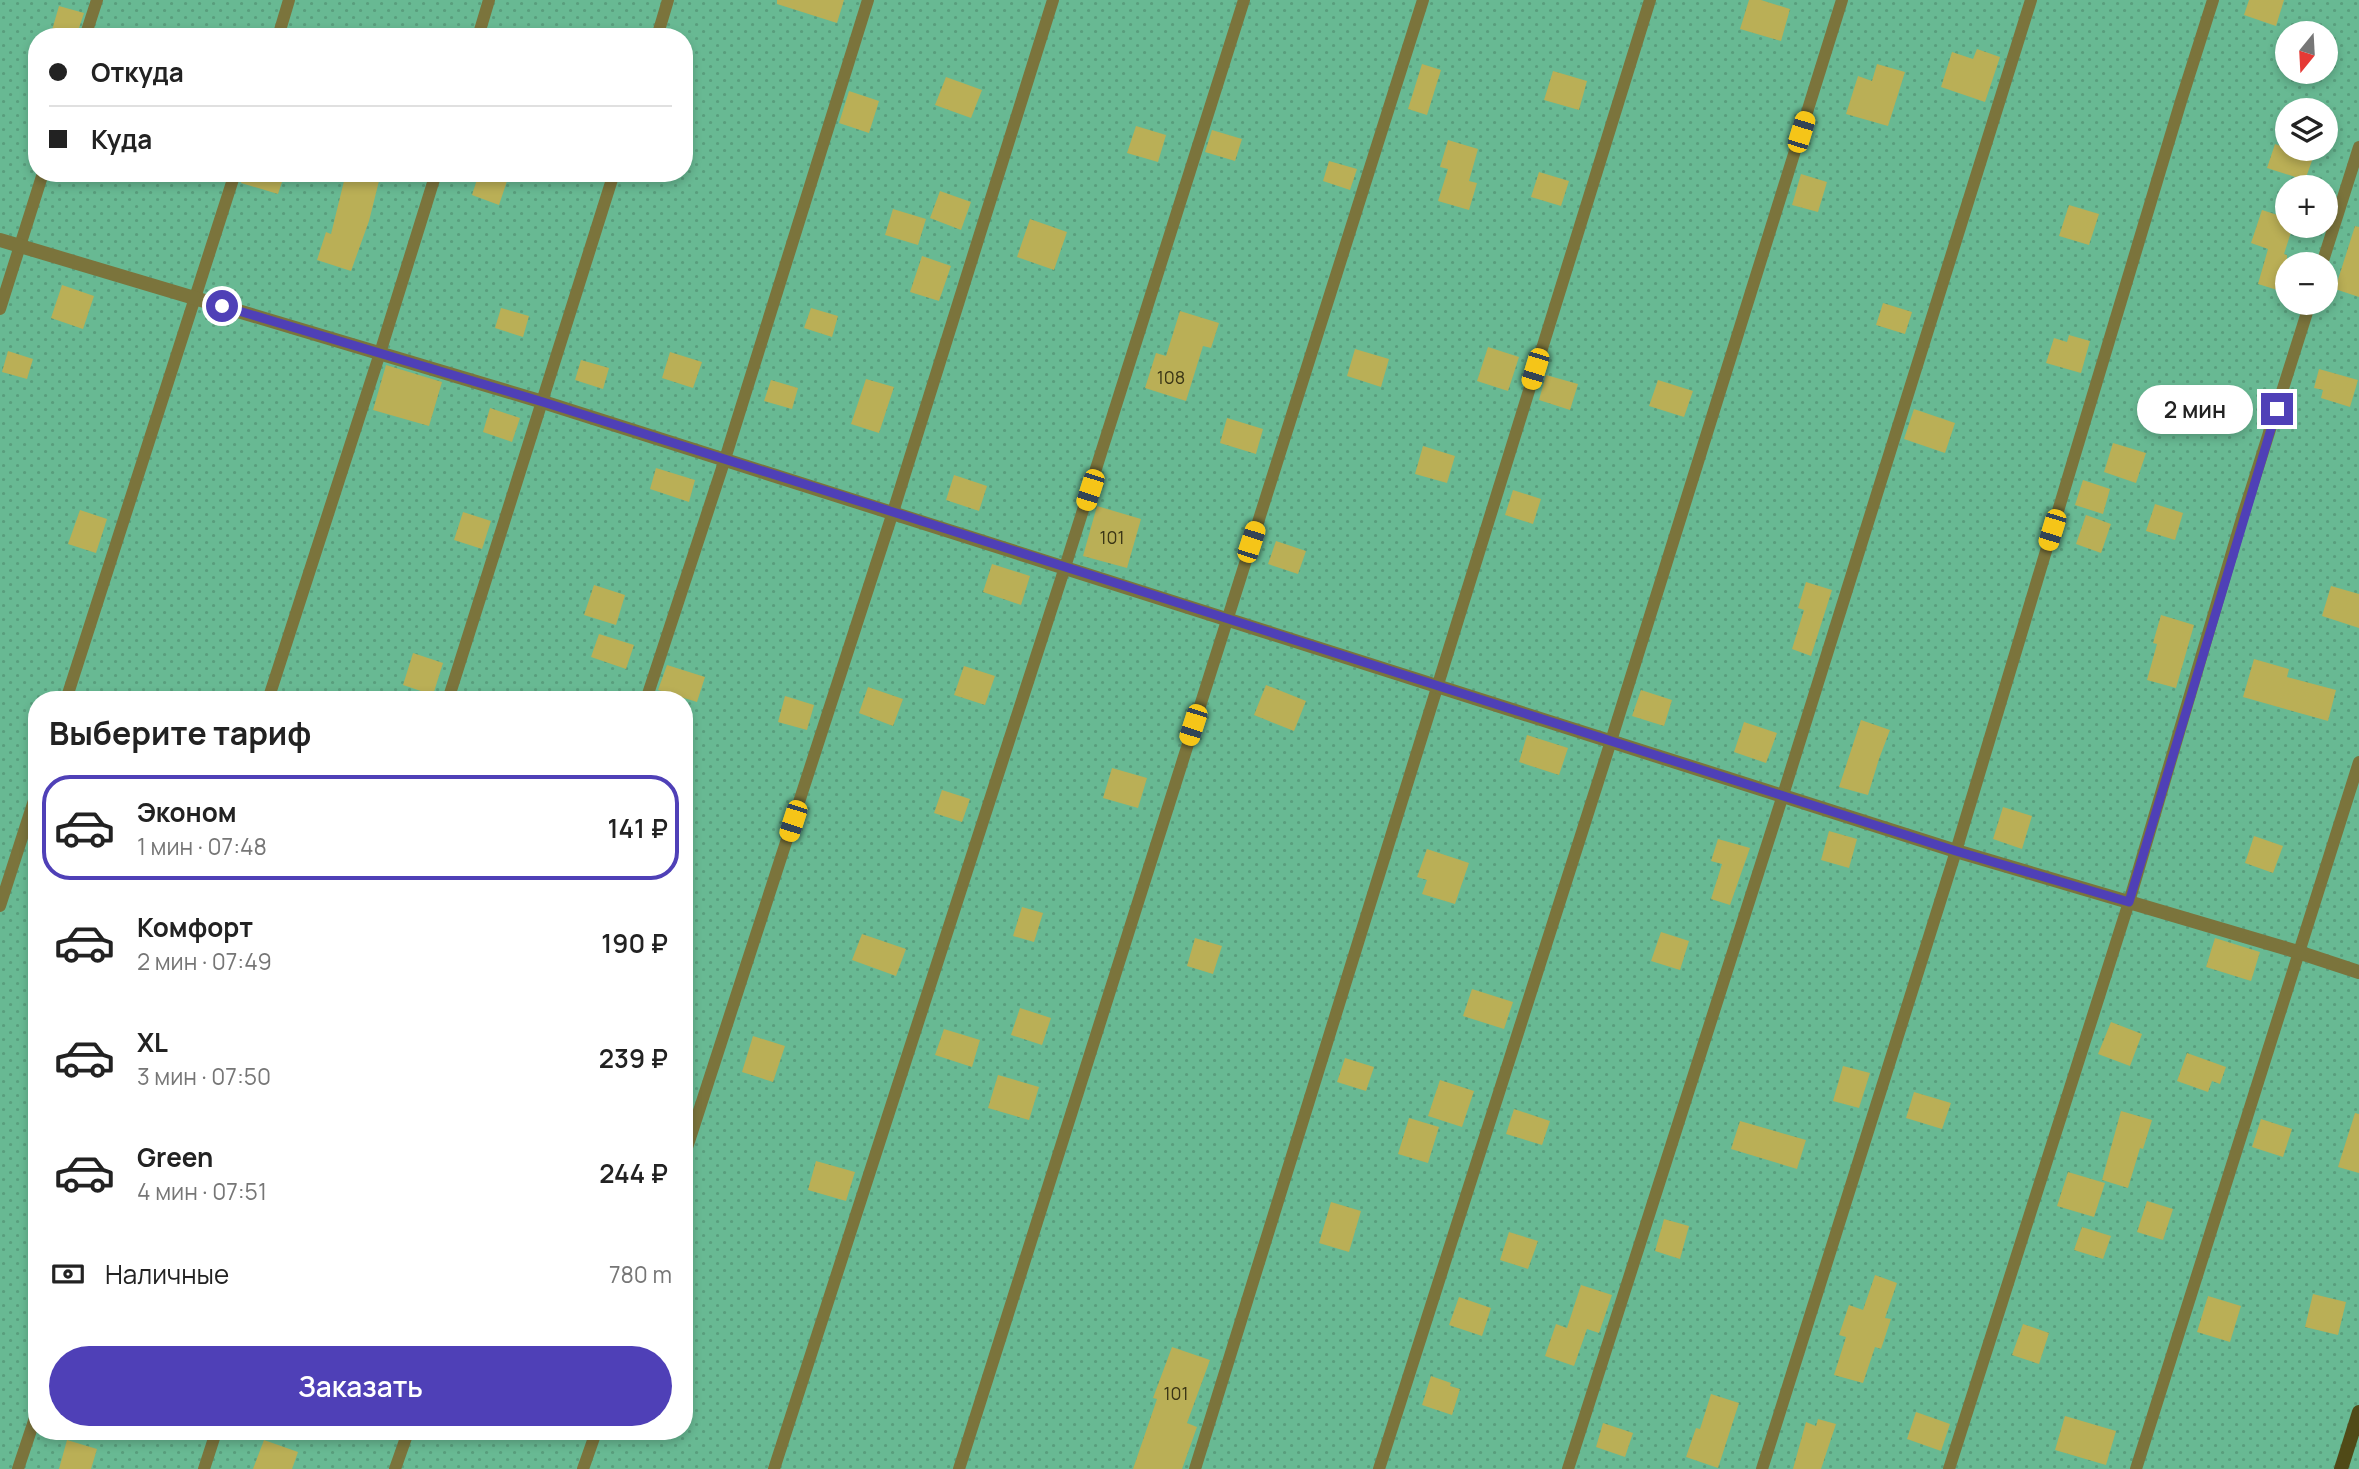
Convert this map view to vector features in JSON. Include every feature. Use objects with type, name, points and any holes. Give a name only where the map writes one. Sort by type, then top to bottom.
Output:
[{"type":"main road","points":[[2341,1469],[2359,1412]]},
{"type":"street","points":[[0,240],[543,402],[1956,851],[2359,972]]},
{"type":"lane","points":[[88,28],[97,0]]},
{"type":"lane","points":[[281,28],[289,0]]},
{"type":"lane","points":[[481,28],[489,0]]},
{"type":"lane","points":[[660,28],[668,0]]},
{"type":"lane","points":[[649,691],[725,459],[868,0]]},
{"type":"lane","points":[[693,1129],[893,512],[1053,0]]},
{"type":"lane","points":[[774,1469],[1065,567],[1244,0]]},
{"type":"lane","points":[[959,1469],[1423,0]]},
{"type":"lane","points":[[1195,1469],[1650,0]]},
{"type":"lane","points":[[1379,1469],[1611,741],[1842,0]]},
{"type":"lane","points":[[1568,1469],[1783,795],[2031,0]]},
{"type":"lane","points":[[1762,1469],[1956,851],[2213,0]]},
{"type":"lane","points":[[2326,252],[2359,148]]},
{"type":"lane","points":[[0,309],[40,182]]},
{"type":"lane","points":[[69,691],[232,182]]},
{"type":"lane","points":[[271,691],[433,182]]},
{"type":"lane","points":[[451,691],[611,182]]},
{"type":"lane","points":[[1949,1469],[2129,902],[2243,515],[2306,315]]},
{"type":"lane","points":[[2136,1469],[2359,762]]},
{"type":"lane","points":[[0,906],[28,820]]},
{"type":"lane","points":[[18,1469],[28,1439]]},
{"type":"lane","points":[[204,1469],[213,1440]]},
{"type":"lane","points":[[396,1469],[405,1440]]},
{"type":"lane","points":[[583,1469],[593,1440]]},
{"type":"green space","points":[[0,0],[2359,0],[2359,1469],[0,1469]]},
{"type":"building","points":[[777,0],[844,0],[837,23],[777,4]]},
{"type":"building","points":[[1749,0],[1761,0],[1790,9],[1781,41],[1740,29]]},
{"type":"building","points":[[2249,0],[2284,0],[2275,26],[2244,15]]},
{"type":"building","points":[[59,6],[84,13],[79,28],[53,28]]},
{"type":"building","points":[[1977,49],[2000,57],[1985,102],[1941,87],[1952,52],[1973,59]]},
{"type":"building","points":[[1422,64],[1441,70],[1427,115],[1408,109]]},
{"type":"building","points":[[1877,64],[1905,72],[1888,126],[1846,114],[1858,76],[1872,81]]},
{"type":"building","points":[[1553,71],[1587,81],[1579,110],[1544,100]]},
{"type":"building","points":[[946,77],[982,90],[971,118],[935,105]]},
{"type":"building","points":[[849,91],[879,101],[869,133],[839,123]]},
{"type":"building","points":[[1136,126],[1166,135],[1158,162],[1127,153]]},
{"type":"building","points":[[1212,130],[1242,139],[1235,161],[1205,152]]},
{"type":"building","points":[[1448,140],[1478,149],[1469,181],[1477,183],[1469,210],[1438,201],[1448,169],[1440,167]]},
{"type":"building","points":[[2275,144],[2275,161],[2312,161],[2307,175],[2289,175],[2267,168]]},
{"type":"building","points":[[1329,161],[1357,169],[1350,190],[1323,181]]},
{"type":"building","points":[[1539,172],[1569,181],[1561,206],[1531,197]]},
{"type":"building","points":[[1801,174],[1827,182],[1818,212],[1792,205]]},
{"type":"building","points":[[241,182],[282,182],[278,194]]},
{"type":"building","points":[[344,182],[379,182],[369,221],[351,271],[317,260],[326,232],[331,234]]},
{"type":"building","points":[[476,182],[507,182],[499,205],[472,195]]},
{"type":"building","points":[[940,191],[971,202],[961,230],[930,218]]},
{"type":"building","points":[[2069,205],[2099,214],[2089,245],[2059,236]]},
{"type":"building","points":[[893,209],[926,219],[918,245],[885,235]]},
{"type":"building","points":[[2262,210],[2275,214],[2275,238],[2289,238],[2285,252],[2275,252],[2275,289],[2258,284],[2268,249],[2251,243]]},
{"type":"building","points":[[1030,219],[1067,232],[1054,270],[1017,257]]},
{"type":"building","points":[[2355,226],[2359,227],[2359,297],[2338,290],[2338,280]]},
{"type":"building","points":[[922,256],[951,266],[939,301],[910,292]]},
{"type":"building","points":[[62,285],[94,296],[83,329],[51,318]]},
{"type":"building","points":[[1883,303],[1912,312],[1905,334],[1876,325]]},
{"type":"building","points":[[501,308],[529,316],[523,337],[495,328]]},
{"type":"building","points":[[811,308],[838,316],[832,337],[804,328]]},
{"type":"building","points":[[1180,311],[1219,323],[1211,348],[1203,346],[1186,401],[1145,388],[1156,353],[1166,356]]},
{"type":"building","points":[[2069,335],[2090,341],[2081,373],[2046,363],[2054,338],[2067,342]]},
{"type":"building","points":[[1488,347],[1519,357],[1508,391],[1477,381]]},
{"type":"building","points":[[1355,349],[1389,359],[1381,387],[1347,376]]},
{"type":"building","points":[[8,351],[33,359],[27,379],[2,372]]},
{"type":"building","points":[[670,352],[702,362],[693,388],[662,378]]},
{"type":"building","points":[[581,360],[609,368],[603,389],[575,380]]},
{"type":"building","points":[[386,365],[442,382],[429,426],[373,410]]},
{"type":"building","points":[[2319,369],[2358,380],[2350,407],[2321,398],[2323,390],[2314,388]]},
{"type":"building","points":[[1546,375],[1578,384],[1570,410],[1539,400]]},
{"type":"building","points":[[866,379],[894,387],[879,433],[851,424]]},
{"type":"building","points":[[771,380],[798,388],[792,409],[764,401]]},
{"type":"building","points":[[1658,380],[1693,391],[1684,417],[1649,406]]},
{"type":"building","points":[[490,408],[520,418],[512,442],[483,432]]},
{"type":"building","points":[[1914,409],[1955,423],[1945,453],[1904,439]]},
{"type":"building","points":[[1227,418],[1263,429],[1256,454],[1220,443]]},
{"type":"building","points":[[2113,443],[2146,453],[2136,483],[2104,472]]},
{"type":"building","points":[[1423,446],[1455,456],[1447,483],[1415,474]]},
{"type":"building","points":[[656,468],[695,480],[689,502],[650,489]]},
{"type":"building","points":[[954,475],[987,486],[979,511],[946,500]]},
{"type":"building","points":[[2083,480],[2110,489],[2103,514],[2075,505]]},
{"type":"building","points":[[1513,490],[1541,499],[1533,524],[1505,515]]},
{"type":"building","points":[[2155,504],[2183,513],[2175,540],[2146,531]]},
{"type":"building","points":[[1097,506],[1141,519],[1127,568],[1083,556]]},
{"type":"building","points":[[80,510],[107,519],[96,553],[68,544]]},
{"type":"building","points":[[463,512],[491,521],[482,549],[454,540]]},
{"type":"building","points":[[2086,515],[2111,524],[2101,553],[2076,544]]},
{"type":"building","points":[[1276,541],[1306,551],[1298,574],[1268,564]]},
{"type":"building","points":[[992,564],[1030,576],[1021,605],[983,592]]},
{"type":"building","points":[[1806,582],[1832,590],[1811,656],[1792,649],[1804,610],[1798,608]]},
{"type":"building","points":[[594,585],[625,595],[616,625],[584,615]]},
{"type":"building","points":[[2331,586],[2359,594],[2359,628],[2322,616]]},
{"type":"building","points":[[2161,615],[2194,625],[2176,688],[2147,680],[2157,644],[2153,643]]},
{"type":"building","points":[[599,634],[634,645],[626,669],[591,657]]},
{"type":"building","points":[[413,653],[443,663],[434,691],[421,691],[403,685]]},
{"type":"building","points":[[2254,659],[2289,669],[2287,677],[2336,690],[2328,721],[2243,697]]},
{"type":"building","points":[[667,665],[705,677],[697,702],[693,701],[693,691],[658,690]]},
{"type":"building","points":[[964,666],[995,676],[985,705],[954,695]]},
{"type":"building","points":[[1266,685],[1306,701],[1294,731],[1254,715]]},
{"type":"building","points":[[868,687],[903,699],[893,726],[859,713]]},
{"type":"building","points":[[1641,690],[1672,700],[1664,726],[1632,716]]},
{"type":"building","points":[[785,696],[814,705],[807,730],[778,722]]},
{"type":"building","points":[[1861,720],[1890,730],[1868,795],[1839,787]]},
{"type":"building","points":[[1744,722],[1777,733],[1766,763],[1734,752]]},
{"type":"building","points":[[1527,735],[1568,748],[1559,775],[1519,762]]},
{"type":"building","points":[[1112,768],[1147,778],[1138,808],[1103,798]]},
{"type":"building","points":[[942,790],[970,799],[962,822],[934,813]]},
{"type":"building","points":[[2003,807],[2032,816],[2022,849],[1993,839]]},
{"type":"building","points":[[1829,831],[1857,839],[1849,868],[1821,860]]},
{"type":"building","points":[[2254,836],[2283,846],[2273,873],[2245,863]]},
{"type":"building","points":[[1718,839],[1750,848],[1730,905],[1711,899],[1722,864],[1711,861]]},
{"type":"building","points":[[1427,849],[1469,863],[1455,904],[1422,894],[1427,880],[1417,877]]},
{"type":"building","points":[[1022,907],[1043,913],[1034,942],[1013,936]]},
{"type":"building","points":[[1661,932],[1689,941],[1680,970],[1651,961]]},
{"type":"building","points":[[862,934],[906,949],[896,976],[852,960]]},
{"type":"building","points":[[1195,938],[1222,946],[1213,974],[1187,966]]},
{"type":"building","points":[[2215,938],[2260,952],[2251,981],[2206,967]]},
{"type":"building","points":[[1472,989],[1513,1002],[1504,1029],[1463,1016]]},
{"type":"building","points":[[1020,1008],[1051,1018],[1042,1045],[1011,1035]]},
{"type":"building","points":[[2111,1022],[2142,1034],[2130,1066],[2098,1054]]},
{"type":"building","points":[[944,1029],[980,1040],[972,1067],[935,1055]]},
{"type":"building","points":[[753,1036],[785,1046],[773,1082],[742,1072]]},
{"type":"building","points":[[2187,1053],[2226,1067],[2220,1084],[2212,1081],[2208,1092],[2177,1081]]},
{"type":"building","points":[[1345,1058],[1374,1067],[1366,1091],[1337,1082]]},
{"type":"building","points":[[1843,1066],[1870,1073],[1859,1108],[1833,1101]]},
{"type":"building","points":[[998,1075],[1039,1087],[1029,1120],[988,1108]]},
{"type":"building","points":[[1440,1080],[1474,1091],[1462,1127],[1428,1116]]},
{"type":"building","points":[[1914,1092],[1951,1103],[1942,1129],[1906,1118]]},
{"type":"building","points":[[1514,1109],[1550,1121],[1542,1145],[1506,1134]]},
{"type":"building","points":[[2121,1111],[2152,1120],[2128,1188],[2102,1180]]},
{"type":"building","points":[[2355,1113],[2359,1114],[2359,1173],[2338,1167]]},
{"type":"building","points":[[1409,1118],[1439,1127],[1428,1163],[1398,1154]]},
{"type":"building","points":[[2261,1119],[2292,1129],[2283,1157],[2252,1147]]},
{"type":"building","points":[[1740,1121],[1806,1140],[1797,1169],[1731,1149]]},
{"type":"building","points":[[816,1161],[855,1172],[846,1201],[808,1190]]},
{"type":"building","points":[[2068,1172],[2105,1183],[2094,1217],[2057,1206]]},
{"type":"building","points":[[2147,1201],[2173,1209],[2163,1240],[2137,1232]]},
{"type":"building","points":[[1331,1202],[1361,1211],[1349,1252],[1319,1243]]},
{"type":"building","points":[[1664,1219],[1689,1226],[1680,1259],[1655,1251]]},
{"type":"building","points":[[2082,1227],[2111,1236],[2103,1259],[2074,1250]]},
{"type":"building","points":[[1509,1232],[1538,1241],[1528,1269],[1500,1260]]},
{"type":"building","points":[[1875,1275],[1897,1283],[1885,1318],[1891,1319],[1881,1349],[1875,1347],[1863,1383],[1834,1375],[1846,1337],[1839,1335],[1849,1305],[1863,1310]]},
{"type":"building","points":[[1581,1285],[1612,1295],[1599,1333],[1587,1329],[1574,1366],[1545,1356],[1556,1324],[1567,1328]]},
{"type":"building","points":[[2313,1294],[2346,1302],[2338,1335],[2305,1327]]},
{"type":"building","points":[[2208,1296],[2241,1306],[2230,1342],[2197,1332]]},
{"type":"building","points":[[1459,1297],[1491,1308],[1482,1336],[1449,1325]]},
{"type":"building","points":[[2023,1324],[2049,1333],[2039,1364],[2012,1355]]},
{"type":"building","points":[[1172,1347],[1210,1360],[1187,1423],[1197,1427],[1182,1469],[1133,1469],[1157,1399],[1153,1398]]},
{"type":"building","points":[[1431,1376],[1460,1389],[1452,1415],[1422,1405]]},
{"type":"building","points":[[1711,1394],[1739,1403],[1718,1468],[1686,1457],[1696,1428],[1700,1429]]},
{"type":"building","points":[[1916,1412],[1950,1424],[1941,1451],[1907,1439]]},
{"type":"building","points":[[2065,1416],[2116,1431],[2106,1465],[2055,1450]]},
{"type":"building","points":[[1818,1419],[1836,1424],[1821,1469],[1793,1469],[1806,1422],[1816,1426]]},
{"type":"building","points":[[1603,1423],[1633,1433],[1625,1457],[1596,1447]]},
{"type":"building","points":[[67,1440],[97,1449],[91,1469],[59,1469]]},
{"type":"building","points":[[264,1440],[298,1452],[292,1469],[253,1469]]},
{"type":"route","points":[[222,306],[595,418],[1956,851],[2129,902],[2277,409]]}]
